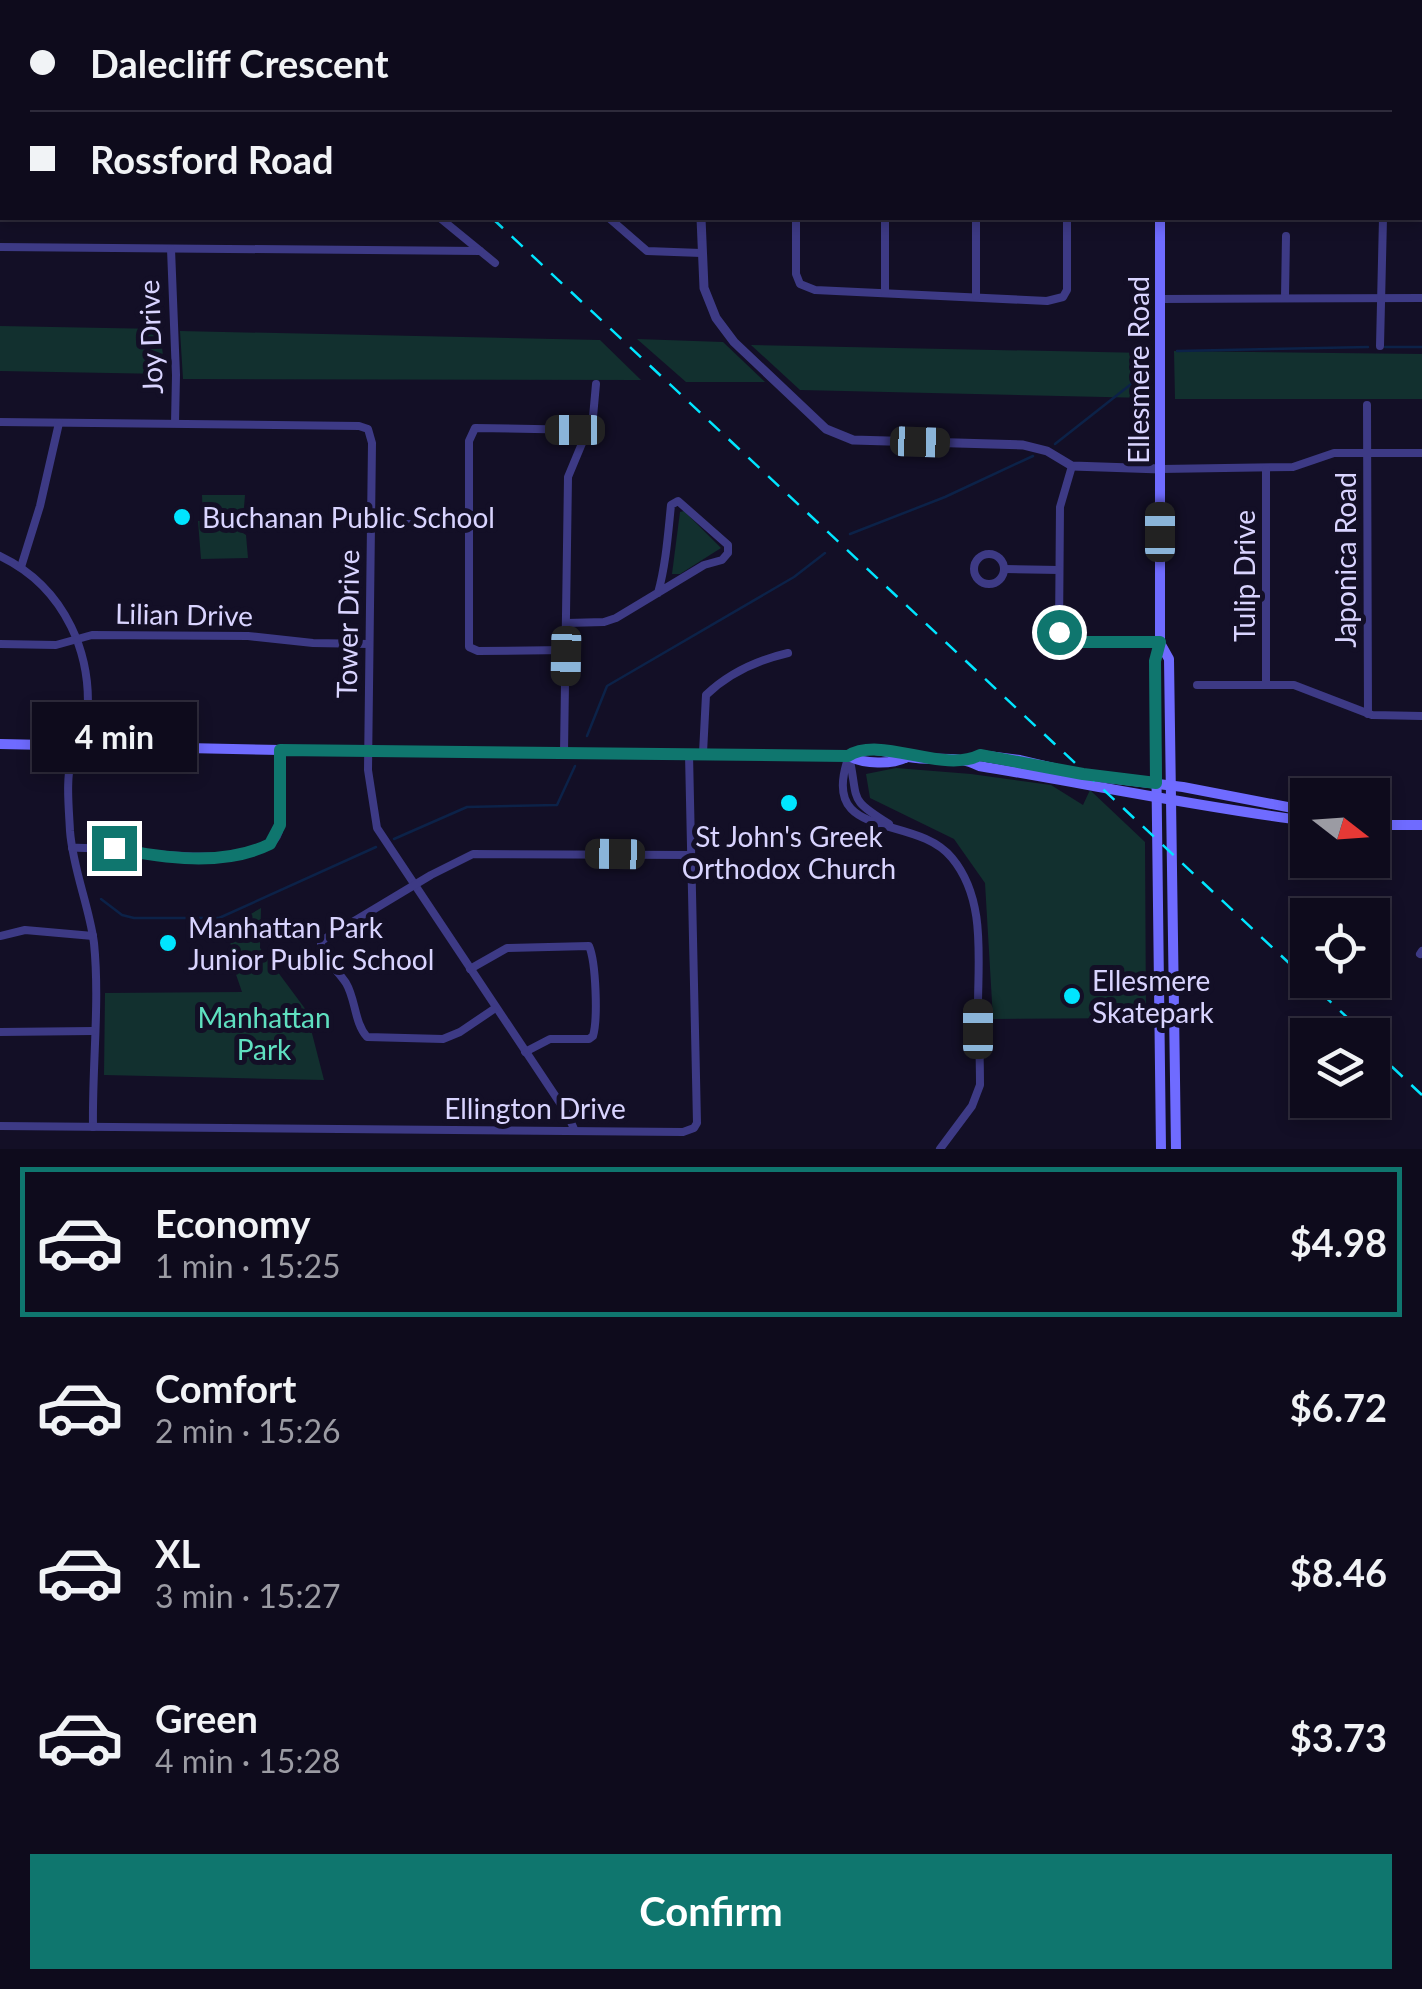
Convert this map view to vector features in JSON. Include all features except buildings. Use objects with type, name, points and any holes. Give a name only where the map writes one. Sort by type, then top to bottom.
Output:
[{"type":"main road","name":"Ellesmere Road","points":[[1160,220],[1160,642],[1155,661],[1161,1149]]},
{"type":"main road","name":"Ellesmere Road","points":[[1160,642],[1170,659],[1176,1149]]},
{"type":"main road","points":[[0,744],[848,756],[855,752],[897,751],[907,756],[969,760],[980,766],[1097,789],[1156,789],[1290,818]]},
{"type":"main road","points":[[1169,792],[1290,809]]},
{"type":"main road","points":[[1390,825],[1422,825]]},
{"type":"main road","points":[[1160,1068],[1174,1068]]},
{"type":"street","points":[[442,220],[494,263]]},
{"type":"street","points":[[611,220],[647,251],[701,253]]},
{"type":"street","points":[[701,220],[704,288],[716,318],[734,342],[826,429],[852,440],[1023,445],[1048,451],[1072,466],[1161,469],[1266,469],[1298,467],[1334,453],[1422,453]]},
{"type":"street","points":[[796,220],[796,274],[800,284],[815,290],[1047,300],[1064,297],[1067,290],[1067,220]]},
{"type":"street","points":[[885,220],[885,293]]},
{"type":"street","points":[[976,220],[976,296]]},
{"type":"street","points":[[1380,346],[1383,220]]},
{"type":"street","points":[[1285,297],[1286,236]]},
{"type":"street","points":[[0,247],[480,252]]},
{"type":"street","name":"Joy Drive","points":[[172,250],[174,424]]},
{"type":"street","points":[[1160,299],[1422,298]]},
{"type":"street","points":[[564,752],[568,477],[588,430],[596,384]]},
{"type":"street","name":"Japonica Road","points":[[1366,405],[1368,714]]},
{"type":"street","name":"Tower Drive","points":[[0,422],[366,428],[372,443],[369,795],[378,831],[574,1129]]},
{"type":"street","points":[[21,566],[59,423]]},
{"type":"street","points":[[566,650],[478,651],[469,647],[468,441],[472,430],[588,430]]},
{"type":"street","points":[[1072,466],[1060,507],[1059,632],[1066,642],[1160,642]]},
{"type":"street","name":"Tulip Drive","points":[[1266,469],[1266,684]]},
{"type":"street","points":[[566,623],[616,618],[704,566],[722,560],[729,550],[725,542],[678,502],[669,510],[669,535],[658,593]]},
{"type":"street","points":[[372,524],[469,524]]},
{"type":"street","points":[[990,554],[998,556],[1005,569],[997,582],[987,584],[978,579],[974,570],[977,560],[990,554]]},
{"type":"street","points":[[0,556],[21,566],[52,594],[68,616],[84,664],[88,697],[86,734],[71,758],[72,848],[93,936],[92,1126]]},
{"type":"street","points":[[1005,569],[1059,570]]},
{"type":"street","name":"Lilian Drive","points":[[0,644],[56,645],[92,635],[248,636],[370,644]]},
{"type":"street","points":[[703,753],[706,694],[764,658],[788,653]]},
{"type":"street","points":[[1197,685],[1294,685],[1368,714],[1422,716]]},
{"type":"street","points":[[72,848],[200,856],[231,856],[261,848],[277,836],[280,825],[280,750]]},
{"type":"street","name":"Ellington Drive","points":[[0,1126],[683,1132],[694,1128],[689,754]]},
{"type":"street","points":[[848,756],[844,787],[851,809],[874,825],[926,836],[950,854],[967,882],[976,912],[980,1085],[972,1106],[940,1149]]},
{"type":"street","points":[[494,1009],[460,1032],[438,1040],[367,1037],[360,1029],[353,996],[321,951],[321,941],[447,866],[484,852],[691,855]]},
{"type":"street","points":[[1,933],[25,930],[93,936]]},
{"type":"street","points":[[470,969],[499,950],[516,947],[586,945],[592,950],[596,1024],[593,1036],[550,1038],[525,1052]]},
{"type":"street","points":[[0,1032],[94,1030]]},
{"type":"green space","points":[[0,326],[160,329],[165,374],[0,371]]},
{"type":"green space","points":[[180,331],[600,340],[641,380],[183,379]]},
{"type":"green space","points":[[637,339],[723,342],[765,382],[686,382]]},
{"type":"green space","points":[[751,345],[1147,353],[1148,398],[800,390]]},
{"type":"green space","points":[[1174,351],[1422,354],[1422,399],[1175,399]]},
{"type":"green space","points":[[202,495],[245,495],[243,519],[235,528],[246,535],[248,558],[201,559],[198,521],[203,521]]},
{"type":"green space","points":[[684,511],[721,548],[680,574],[672,574],[680,512]]},
{"type":"green space","points":[[896,768],[1051,785],[1083,805],[1090,790],[1145,842],[1146,1018],[993,1019],[985,883],[954,839],[870,798],[866,774]]},
{"type":"green space","name":"Manhattan Park","points":[[261,908],[260,948],[306,1010],[324,1080],[104,1075],[105,993],[242,992],[231,960],[230,926]]},
{"type":"waterway","points":[[1177,351],[1368,347]]},
{"type":"waterway","points":[[1385,347],[1422,347]]},
{"type":"waterway","points":[[1055,444],[1149,370]]},
{"type":"waterway","points":[[850,534],[945,497],[1033,456]]},
{"type":"waterway","points":[[587,736],[607,686],[794,577],[825,553]]},
{"type":"waterway","points":[[394,839],[467,807],[557,805],[575,766]]},
{"type":"waterway","points":[[101,899],[122,915],[134,918],[219,918],[376,847]]},
{"type":"railway","points":[[494,220],[1348,1018]]},
{"type":"railway","points":[[1390,1065],[1422,1095]]},
{"type":"place","name":"Buchanan Public School","points":[[182,517]]},
{"type":"place","name":"St John's Greek Orthodox Church","points":[[789,803]]},
{"type":"place","name":"Manhattan Park Junior Public School","points":[[168,943]]},
{"type":"place","name":"Ellesmere Skatepark","points":[[1072,996]]},
{"type":"route","points":[[114,848],[148,855],[231,856],[270,844],[280,825],[280,750],[848,756],[855,752],[897,751],[907,756],[969,760],[980,755],[1156,783],[1155,661],[1160,642],[1081,644],[1066,642],[1059,632]]}]
